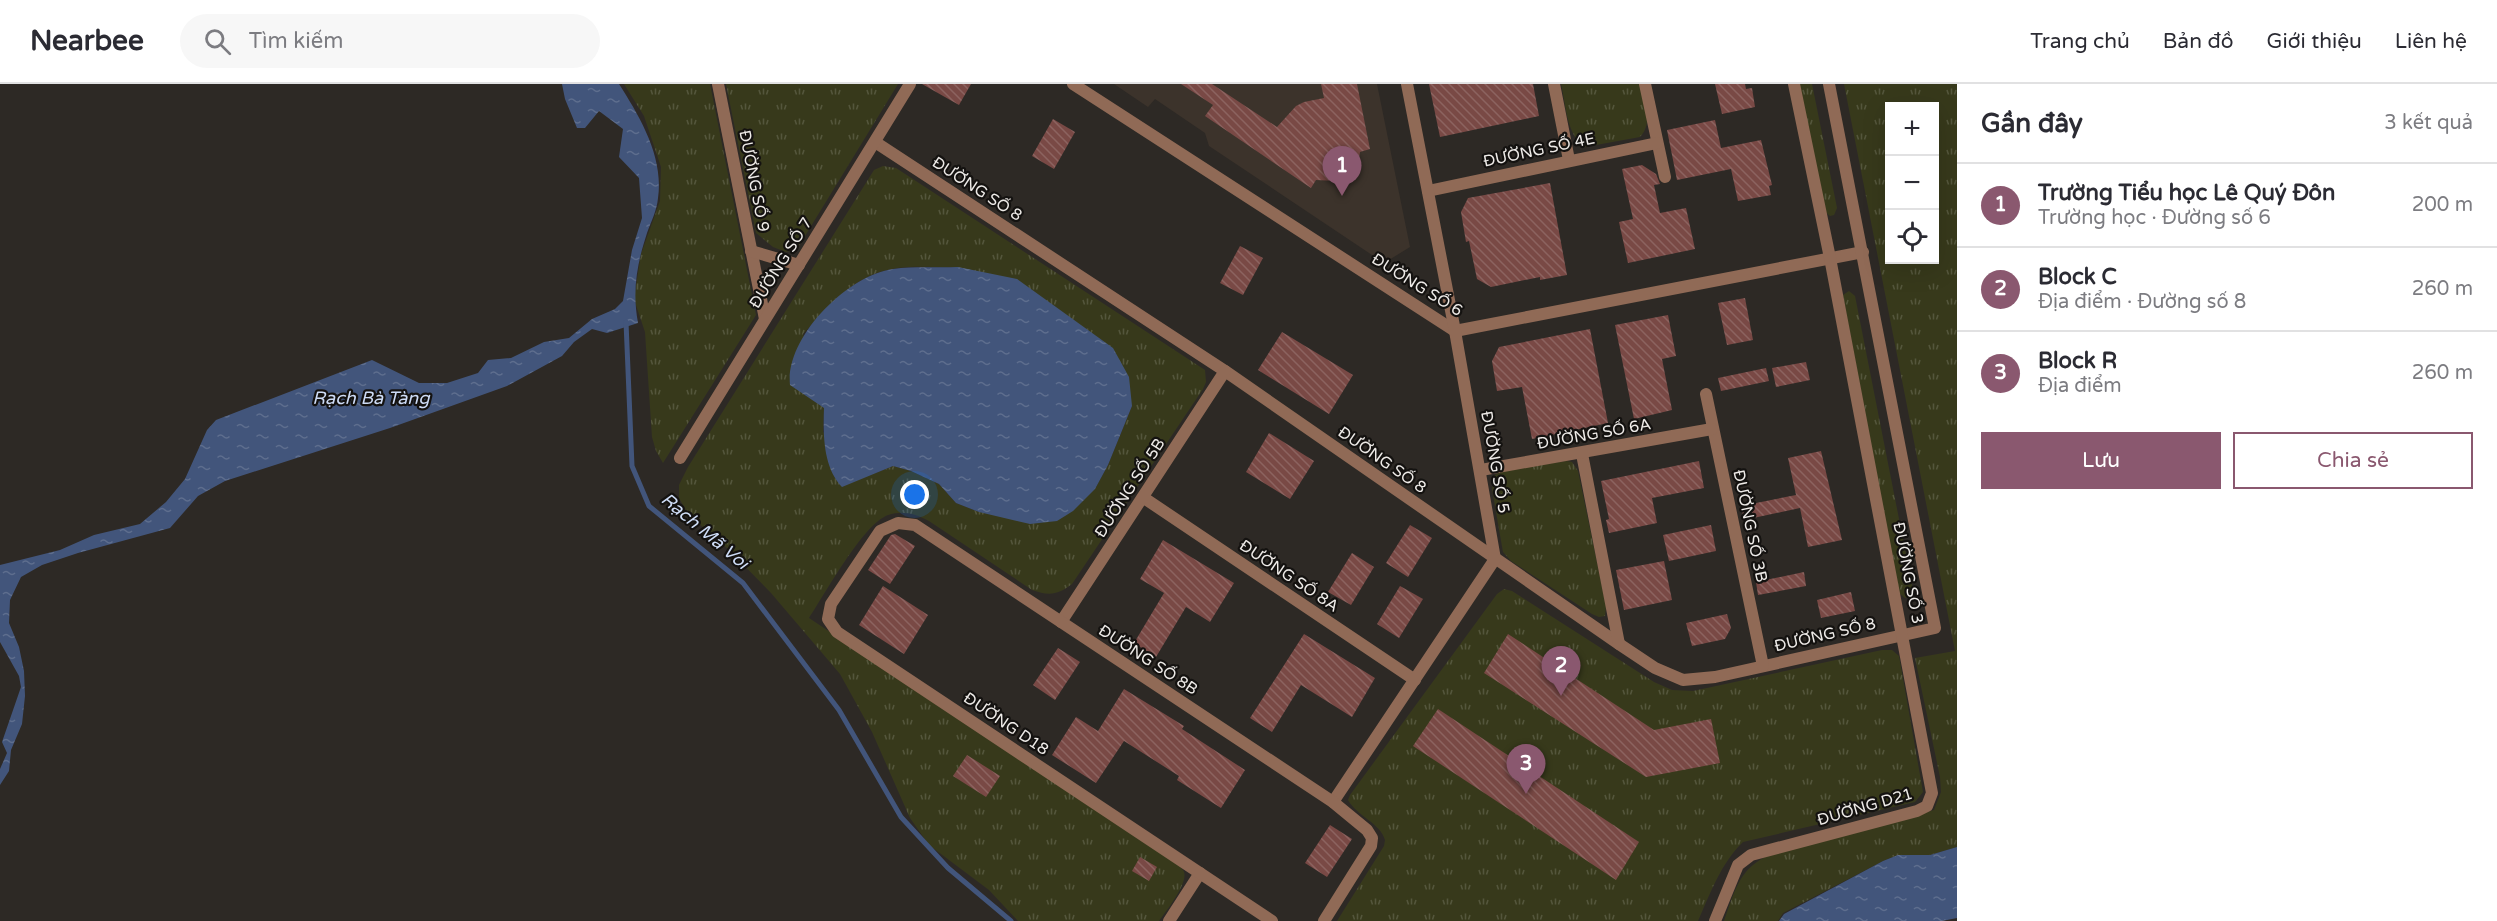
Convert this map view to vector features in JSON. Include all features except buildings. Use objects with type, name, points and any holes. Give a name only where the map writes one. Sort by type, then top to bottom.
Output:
[{"type":"street","name":"ĐƯỜNG SỐ 9","points":[[718,84],[765,319]]},
{"type":"street","name":"ĐƯỜNG SỐ 7","points":[[680,458],[910,84]]},
{"type":"street","name":"ĐƯỜNG SỐ 6","points":[[1073,84],[1455,331],[1863,252]]},
{"type":"street","name":"ĐƯỜNG SỐ 5","points":[[1407,84],[1481,470],[1495,559]]},
{"type":"street","points":[[1554,84],[1569,160]]},
{"type":"street","points":[[1646,84],[1665,177]]},
{"type":"street","name":"ĐƯỜNG SỐ 3","points":[[1794,84],[1830,258],[1902,635],[1935,628],[1829,84]]},
{"type":"street","name":"ĐƯỜNG SỐ 8","points":[[875,142],[1225,371],[1655,668],[1683,680],[1715,676],[1902,635]]},
{"type":"street","name":"ĐƯỜNG SỐ 4E","points":[[1428,191],[1657,143]]},
{"type":"street","points":[[752,252],[799,265]]},
{"type":"street","name":"ĐƯỜNG SỐ 5B","points":[[1061,622],[1225,371]]},
{"type":"street","name":"ĐƯỜNG SỐ 3B","points":[[1706,393],[1763,666]]},
{"type":"street","name":"ĐƯỜNG SỐ 6A","points":[[1481,470],[1582,454],[1712,429]]},
{"type":"street","points":[[1582,454],[1619,644]]},
{"type":"street","name":"ĐƯỜNG SỐ 8A","points":[[1144,498],[1415,680]]},
{"type":"street","name":"ĐƯỜNG SỐ 8B","points":[[898,523],[915,525],[1333,802],[1367,830],[1372,838],[1371,846],[1324,921]]},
{"type":"street","name":"ĐƯỜNG D18","points":[[898,523],[880,531],[831,604],[828,619],[837,632],[1272,921]]},
{"type":"street","points":[[1333,802],[1495,559]]},
{"type":"street","name":"ĐƯỜNG D21","points":[[1715,921],[1738,865],[1751,855],[1917,811],[1927,806],[1932,793],[1902,635]]},
{"type":"street","points":[[1169,921],[1200,873]]},
{"type":"shaded area","points":[[1114,84],[1377,84],[1410,247],[1384,263],[1209,146],[1205,133],[1155,99],[1148,107]]},
{"type":"green space","points":[[624,84],[710,84],[756,315],[663,463],[652,437],[645,332],[634,299],[641,254],[660,201],[661,167],[644,116]]},
{"type":"green space","points":[[726,84],[898,84],[797,249],[786,252],[773,247],[756,233]]},
{"type":"green space","points":[[1561,84],[1641,84],[1647,112],[1644,131],[1640,137],[1585,147],[1570,127]]},
{"type":"green space","points":[[1799,84],[1812,84],[1837,208],[1834,215],[1830,216],[1824,211]]},
{"type":"green space","points":[[1844,84],[1957,84],[1957,847],[1930,855],[1898,855],[1883,861],[1783,913],[1778,921],[1724,921],[1743,876],[1765,857],[1934,810],[1941,792],[1940,777],[1915,658],[1955,651]]},
{"type":"green space","points":[[883,166],[896,168],[1205,370],[1206,382],[1203,389],[1072,584],[1067,588],[1053,593],[1032,590],[929,521],[914,515],[899,513],[888,515],[867,532],[845,561],[809,618],[1178,864],[1184,872],[1183,883],[1159,921],[1018,921],[989,890],[929,845],[910,818],[872,732],[840,674],[771,593],[729,550],[688,514],[679,498],[679,485],[688,467],[874,170]],"holes":[[[958,267],[1132,406],[1108,465],[1095,489],[979,512],[956,503],[939,484],[911,471],[893,466],[876,473],[823,432],[824,408],[803,334],[843,294],[878,272],[900,268]]]},
{"type":"green space","points":[[1849,291],[1855,296],[1913,590],[1909,597],[1905,598],[1899,593],[1843,295]]},
{"type":"green space","points":[[1572,462],[1578,471],[1606,606],[1605,616],[1599,617],[1592,614],[1511,561],[1503,552],[1492,489],[1495,475],[1502,471]]},
{"type":"green space","points":[[1504,589],[1512,591],[1654,682],[1672,690],[1693,691],[1882,650],[1892,650],[1899,656],[1923,792],[1915,802],[1743,842],[1722,869],[1698,921],[1337,921],[1384,846],[1385,840],[1378,829],[1352,806],[1348,800],[1350,795],[1497,594]]},
{"type":"water","name":"Rạch Bà Tàng","points":[[562,84],[619,84],[635,110],[654,153],[659,183],[658,198],[638,266],[635,299],[638,323],[607,333],[592,329],[574,342],[562,356],[507,386],[390,428],[225,481],[198,496],[170,528],[78,553],[42,565],[21,577],[10,600],[9,623],[19,647],[24,671],[25,696],[22,724],[11,750],[9,771],[0,785],[0,769],[7,753],[2,742],[21,687],[19,676],[0,642],[0,565],[60,550],[94,535],[140,524],[166,502],[185,479],[207,430],[216,420],[372,360],[419,383],[447,383],[478,373],[488,360],[511,358],[544,342],[569,338],[592,319],[615,309],[623,301],[632,250],[642,218],[639,178],[619,157],[623,129],[599,111],[585,128],[577,128],[565,99]]},
{"type":"water","points":[[958,267],[1017,279],[1113,348],[1129,377],[1132,406],[1108,465],[1095,489],[1073,511],[1057,521],[1030,524],[979,512],[956,503],[939,484],[911,471],[893,466],[842,487],[831,470],[828,460],[824,439],[824,408],[790,385],[791,366],[798,347],[809,329],[823,311],[857,283],[875,274],[893,269]]},
{"type":"water","points":[[1957,847],[1957,918],[1942,921],[1779,921],[1784,914],[1883,861],[1898,855],[1930,855]]},
{"type":"waterway","name":"Rạch Mã Voi","points":[[626,322],[632,466],[649,506],[743,583],[839,710],[901,817],[948,868],[1011,921]]},
{"type":"place","name":"Trường Tiểu học Lê Quý Đôn","points":[[1342,196]]},
{"type":"place","name":"Block C","points":[[1561,696]]},
{"type":"place","name":"Block R","points":[[1526,794]]}]
